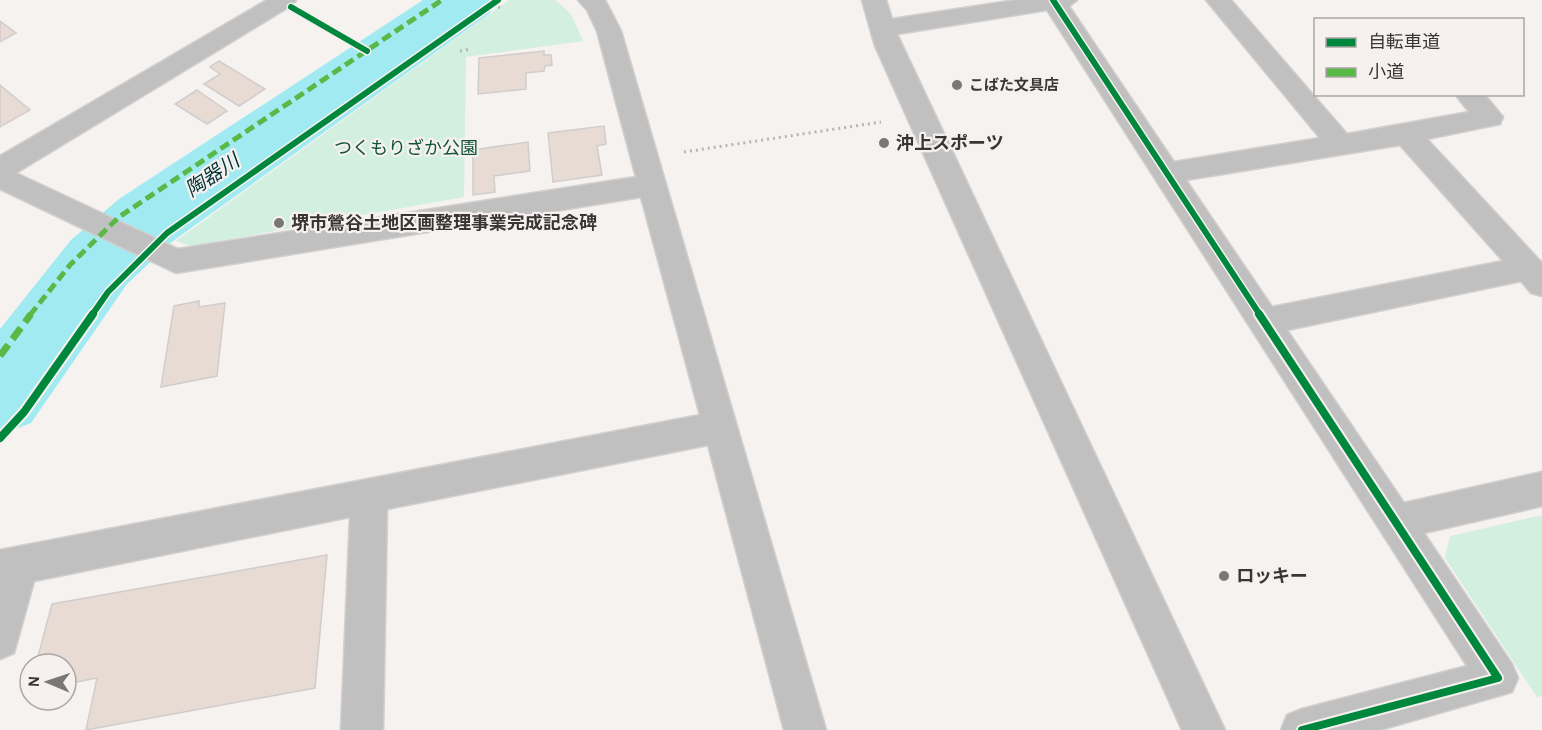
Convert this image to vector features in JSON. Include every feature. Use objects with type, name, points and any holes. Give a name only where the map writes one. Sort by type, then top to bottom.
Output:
[{"type":"street","points":[[0,169],[284,0]]},
{"type":"street","points":[[590,0],[597,6],[609,31],[805,730]]},
{"type":"street","points":[[1218,0],[1341,145]]},
{"type":"street","points":[[1204,730],[888,46],[878,14],[1057,1],[1498,678],[1302,730]]},
{"type":"street","points":[[1167,173],[1406,134],[1490,117],[1470,96]]},
{"type":"street","points":[[1406,134],[1535,276]]},
{"type":"street","points":[[0,177],[176,261],[647,172]]},
{"type":"street","points":[[1265,321],[1535,276]]},
{"type":"street","points":[[0,639],[9,567],[719,428]]},
{"type":"street","points":[[1396,522],[1542,489]]},
{"type":"street","points":[[362,730],[369,496]]},
{"type":"path","points":[[0,438],[24,412],[108,292],[145,248],[498,0]]},
{"type":"path","points":[[493,4],[502,9]]},
{"type":"path","points":[[306,15],[367,51]]},
{"type":"path","points":[[460,51],[471,49]]},
{"type":"path","points":[[647,172],[882,122]]},
{"type":"green space","name":"つくもりざか公園","points":[[509,0],[555,0],[571,14],[583,41],[466,57],[464,197],[192,246],[176,241]]},
{"type":"green space","points":[[1542,515],[1542,696],[1537,697],[1445,558],[1450,536]]},
{"type":"building","points":[[0,21],[16,33],[0,42]]},
{"type":"building","points":[[544,51],[544,55],[551,55],[552,65],[545,66],[544,71],[526,73],[526,89],[478,94],[479,58]]},
{"type":"building","points":[[219,61],[265,89],[239,106],[204,84],[220,74],[210,67]]},
{"type":"building","points":[[0,85],[30,110],[0,127]]},
{"type":"building","points":[[197,90],[227,111],[207,124],[175,104]]},
{"type":"building","points":[[604,126],[606,144],[597,146],[602,175],[553,182],[548,133]]},
{"type":"building","points":[[528,142],[530,171],[494,176],[495,192],[473,195],[473,150]]},
{"type":"building","points":[[199,301],[199,307],[225,303],[217,376],[161,387],[174,306]]},
{"type":"building","points":[[327,555],[315,688],[86,730],[97,678],[78,682],[78,652],[39,652],[52,604]]},
{"type":"waterway","name":"陶器川","points":[[0,396],[99,262],[146,220],[467,0]]},
{"type":"marked path","points":[[0,356],[70,265],[119,217],[442,0]]},
{"type":"cycle path","points":[[0,438],[24,412],[108,292],[167,233],[498,0]]},
{"type":"cycle path","points":[[1053,0],[1498,678],[1302,730]]},
{"type":"cycle path","points":[[291,7],[367,51]]},
{"type":"place","name":"こばた文具店","points":[[957,85]]},
{"type":"place","name":"沖上スポーツ","points":[[884,143]]},
{"type":"place","name":"堺市鶯谷土地区画整理事業完成記念碑","points":[[279,223]]},
{"type":"place","name":"ロッキー","points":[[1224,576]]}]
